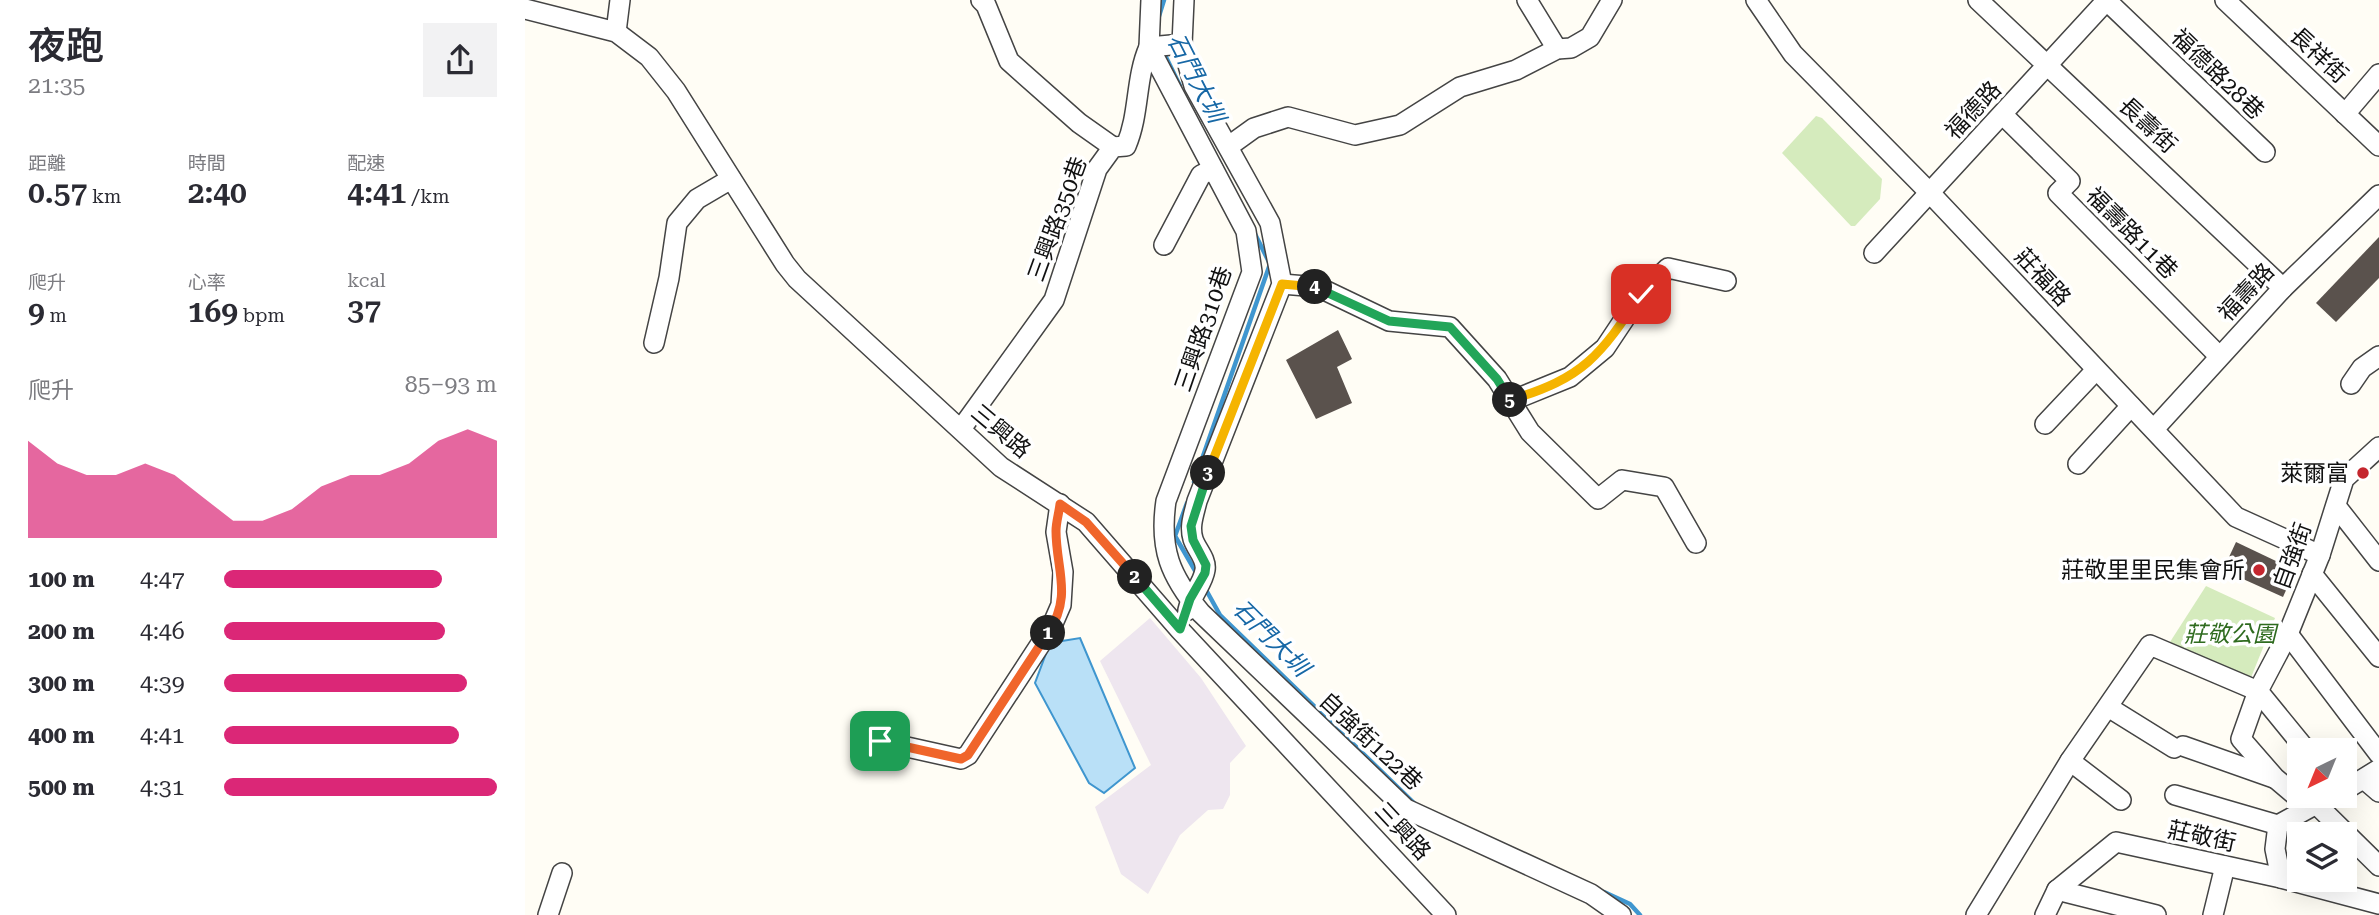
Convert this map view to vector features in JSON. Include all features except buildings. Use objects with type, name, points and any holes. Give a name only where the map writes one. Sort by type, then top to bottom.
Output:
[{"type":"street","points":[[616,32],[620,0]]},
{"type":"street","points":[[981,0],[986,5],[1009,61],[1079,122],[1114,148]]},
{"type":"street","points":[[1151,0],[1152,47],[1179,44]]},
{"type":"street","points":[[1180,629],[1206,565],[1193,540],[1191,526],[1198,501],[1282,284],[1270,223],[1193,86],[1179,44],[1184,0]]},
{"type":"street","points":[[1527,0],[1557,49]]},
{"type":"street","points":[[1229,146],[1254,128],[1288,117],[1355,135],[1400,125],[1460,87],[1516,70],[1557,49],[1570,48],[1590,37],[1612,0]]},
{"type":"street","name":"莊福路","points":[[1756,0],[1793,54],[1930,193],[2236,517],[2321,555]]},
{"type":"street","name":"長壽街","points":[[1978,0],[2283,288]]},
{"type":"street","name":"長祥街","points":[[2225,0],[2379,146]]},
{"type":"street","name":"福德路","points":[[1874,253],[2107,1]]},
{"type":"street","name":"福德路28巷","points":[[2107,1],[2265,152]]},
{"type":"street","name":"三興路","points":[[525,9],[616,32],[639,47],[662,71],[797,279],[1001,467],[1086,522],[1180,629],[1445,915]]},
{"type":"street","name":"三興路350巷","points":[[961,429],[1054,300],[1097,169],[1114,148],[1126,146],[1135,125],[1140,99],[1140,67],[1152,47]]},
{"type":"street","name":"三興路310巷","points":[[1152,47],[1246,231],[1252,272],[1166,501],[1161,536],[1175,577],[1191,598]]},
{"type":"street","points":[[2345,114],[2379,74]]},
{"type":"street","name":"福壽路11巷","points":[[2003,115],[2070,181],[2058,193],[2220,356]]},
{"type":"street","points":[[1164,245],[1201,175],[1213,169]]},
{"type":"street","points":[[654,343],[669,278],[677,223],[697,199],[731,179]]},
{"type":"street","name":"福壽路","points":[[2154,429],[2283,288],[2379,195]]},
{"type":"street","points":[[1511,401],[1570,377],[1605,348],[1641,294],[1668,268],[1726,281]]},
{"type":"street","points":[[1282,284],[1318,287],[1389,321],[1450,327],[1497,379],[1529,432],[1598,499],[1622,480],[1664,487],[1696,543]]},
{"type":"street","points":[[2351,384],[2362,368],[2379,356]]},
{"type":"street","points":[[2045,424],[2096,370]]},
{"type":"street","points":[[2078,464],[2131,406]]},
{"type":"street","name":"自強街","points":[[2275,778],[2241,739],[2259,691],[2288,634],[2321,555],[2344,479],[2379,447]]},
{"type":"street","points":[[880,741],[961,759],[968,755],[1051,628],[1061,605],[1063,572],[1056,532],[1060,504]]},
{"type":"street","points":[[2336,506],[2379,561]]},
{"type":"street","points":[[2312,574],[2379,657]]},
{"type":"street","name":"自強街122巷","points":[[1191,598],[1406,809],[1580,889],[1621,915]]},
{"type":"street","points":[[2288,634],[2379,754]]},
{"type":"street","points":[[1976,915],[2070,761],[2150,645],[2259,691],[2297,738]]},
{"type":"street","points":[[2108,708],[2179,747],[2275,778],[2287,785]]},
{"type":"street","points":[[2070,761],[2121,800]]},
{"type":"street","points":[[2357,786],[2374,781]]},
{"type":"street","points":[[2175,794],[2279,825],[2308,808]]},
{"type":"street","points":[[2324,808],[2379,866]]},
{"type":"street","points":[[2279,825],[2275,849],[2281,878]]},
{"type":"street","name":"莊敬街","points":[[2045,915],[2057,890],[2116,842],[2281,878],[2370,907]]},
{"type":"street","points":[[2213,915],[2225,866]]},
{"type":"street","points":[[548,915],[562,873]]},
{"type":"street","points":[[2057,890],[2155,915]]},
{"type":"shaded area","points":[[1150,618],[1201,678],[1246,746],[1230,763],[1230,795],[1223,809],[1208,810],[1180,835],[1148,894],[1121,874],[1095,807],[1151,765],[1100,661]]},
{"type":"green space","points":[[1816,116],[1822,118],[1882,179],[1880,199],[1855,226],[1851,226],[1782,153]]},
{"type":"green space","name":"莊敬公園","points":[[2206,586],[2275,618],[2250,680],[2170,642]]},
{"type":"water","points":[[1080,638],[1135,768],[1104,793],[1089,783],[1035,683],[1050,643]]},
{"type":"waterway","name":"石門大圳","points":[[1159,16],[1164,0]]},
{"type":"waterway","name":"石門大圳","points":[[1164,53],[1180,86]]},
{"type":"waterway","name":"石門大圳","points":[[1194,482],[1270,264],[1255,234]]},
{"type":"waterway","name":"石門大圳","points":[[1187,503],[1175,536],[1197,574]]},
{"type":"waterway","name":"石門大圳","points":[[1205,588],[1220,615],[1415,804]]},
{"type":"waterway","name":"石門大圳","points":[[1604,892],[1630,904],[1640,915]]},
{"type":"place","name":"萊爾富","points":[[2363,473]]},
{"type":"place","name":"莊敬里里民集會所","points":[[2259,570]]},
{"type":"route","points":[[880,741],[961,759],[968,755],[1051,628],[1061,605],[1063,572],[1056,532],[1060,504],[1086,522],[1111,548],[1180,629],[1190,599],[1205,573],[1206,565],[1193,540],[1191,526],[1198,501],[1282,284],[1318,287],[1389,321],[1450,327],[1497,379],[1511,401],[1570,377],[1605,348],[1641,294]]}]
